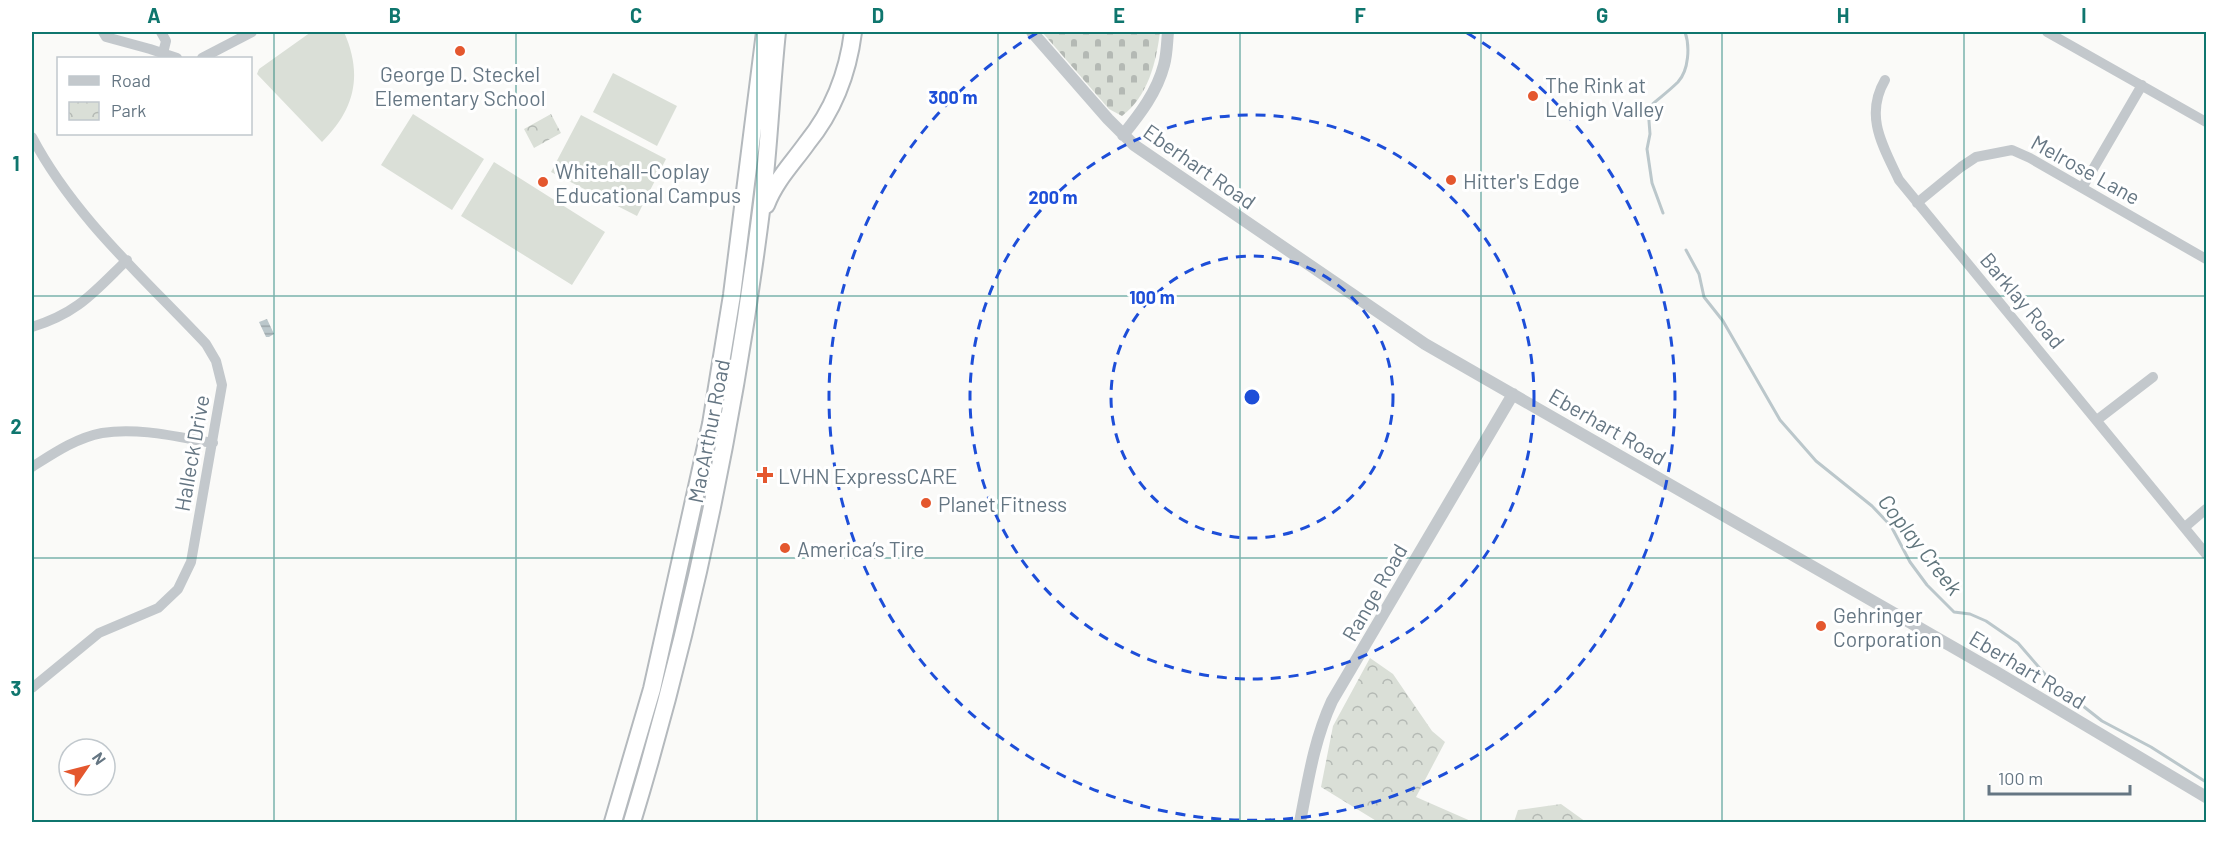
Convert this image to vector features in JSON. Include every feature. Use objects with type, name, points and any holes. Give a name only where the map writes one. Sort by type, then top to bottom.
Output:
[{"type":"highway","name":"MacArthur Road","points":[[613,822],[652,689],[711,424],[732,295],[765,32]]},
{"type":"highway","name":"MacArthur Road","points":[[632,822],[663,716],[716,489],[732,408],[758,232],[777,32]]},
{"type":"highway","points":[[758,232],[771,192],[808,142],[832,103],[848,60],[853,32]]},
{"type":"street","points":[[103,32],[106,37],[174,57]]},
{"type":"street","points":[[161,32],[166,41],[163,53]]},
{"type":"street","points":[[204,57],[252,32]]},
{"type":"street","name":"Eberhart Road","points":[[1032,32],[1123,135],[1151,158],[1425,344],[1988,668],[2206,797]]},
{"type":"street","points":[[1123,135],[1150,100],[1164,65],[1168,32]]},
{"type":"street","points":[[2047,32],[2206,122]]},
{"type":"street","name":"Barklay Road","points":[[1884,80],[1874,108],[1876,126],[1899,180],[2206,554]]},
{"type":"street","points":[[2082,188],[2142,85]]},
{"type":"street","name":"Halleck Drive","points":[[32,137],[42,157],[81,211],[206,344],[220,373],[222,395],[191,562],[178,590],[158,608],[99,633],[32,688]]},
{"type":"street","name":"Melrose Lane","points":[[1917,203],[1976,157],[2012,150],[2031,158],[2206,259]]},
{"type":"street","points":[[32,164],[42,157]]},
{"type":"street","points":[[32,327],[65,314],[82,304],[127,260]]},
{"type":"street","points":[[2097,420],[2153,377]]},
{"type":"street","name":"Range Road","points":[[1300,822],[1315,747],[1332,701],[1513,394]]},
{"type":"street","points":[[32,467],[71,443],[104,433],[147,432],[213,443]]},
{"type":"street","points":[[2185,527],[2206,509]]},
{"type":"green space","points":[[311,32],[344,32],[353,63],[353,91],[348,104],[342,117],[322,142],[257,74],[259,69]]},
{"type":"green space","points":[[1042,32],[1160,32],[1149,78],[1138,99],[1122,116],[1109,109]]},
{"type":"green space","points":[[613,73],[677,106],[657,146],[593,112]]},
{"type":"green space","points":[[413,114],[484,159],[452,210],[381,165]]},
{"type":"green space","points":[[551,114],[561,133],[534,148],[524,129]]},
{"type":"green space","points":[[581,115],[666,159],[637,216],[551,172]]},
{"type":"green space","points":[[494,162],[605,232],[572,285],[461,216]]},
{"type":"green space","points":[[1370,658],[1393,674],[1432,731],[1445,742],[1416,797],[1473,822],[1378,822],[1321,787],[1333,726]]},
{"type":"green space","points":[[1561,804],[1586,822],[1514,822],[1518,810]]},
{"type":"shaded area","points":[[267,319],[274,334],[269,337],[266,337],[259,322]]},
{"type":"waterway","name":"Coplay Creek","points":[[1663,213],[1652,183],[1647,149],[1650,134],[1648,108],[1682,77],[1688,58],[1685,32]]},
{"type":"waterway","name":"Coplay Creek","points":[[1686,250],[1699,274],[1704,297],[1723,321],[1780,420],[1816,461],[1872,506],[1891,526],[1910,562],[1927,585],[1954,612],[1970,614],[1986,621],[2018,643],[2050,680],[2102,721],[2151,747],[2206,782]]},
{"type":"place","name":"George D. Steckel Elementary School","points":[[460,51]]},
{"type":"place","name":"The Rink at Lehigh Valley","points":[[1533,96]]},
{"type":"place","name":"Hitter's Edge","points":[[1451,180]]},
{"type":"place","name":"Whitehall-Coplay Educational Campus","points":[[543,182]]},
{"type":"place","name":"LVHN ExpressCARE","points":[[765,475]]},
{"type":"place","name":"Planet Fitness","points":[[926,503]]},
{"type":"place","name":"America’s Tire","points":[[785,548]]},
{"type":"place","name":"Gehringer Corporation","points":[[1821,626]]}]
